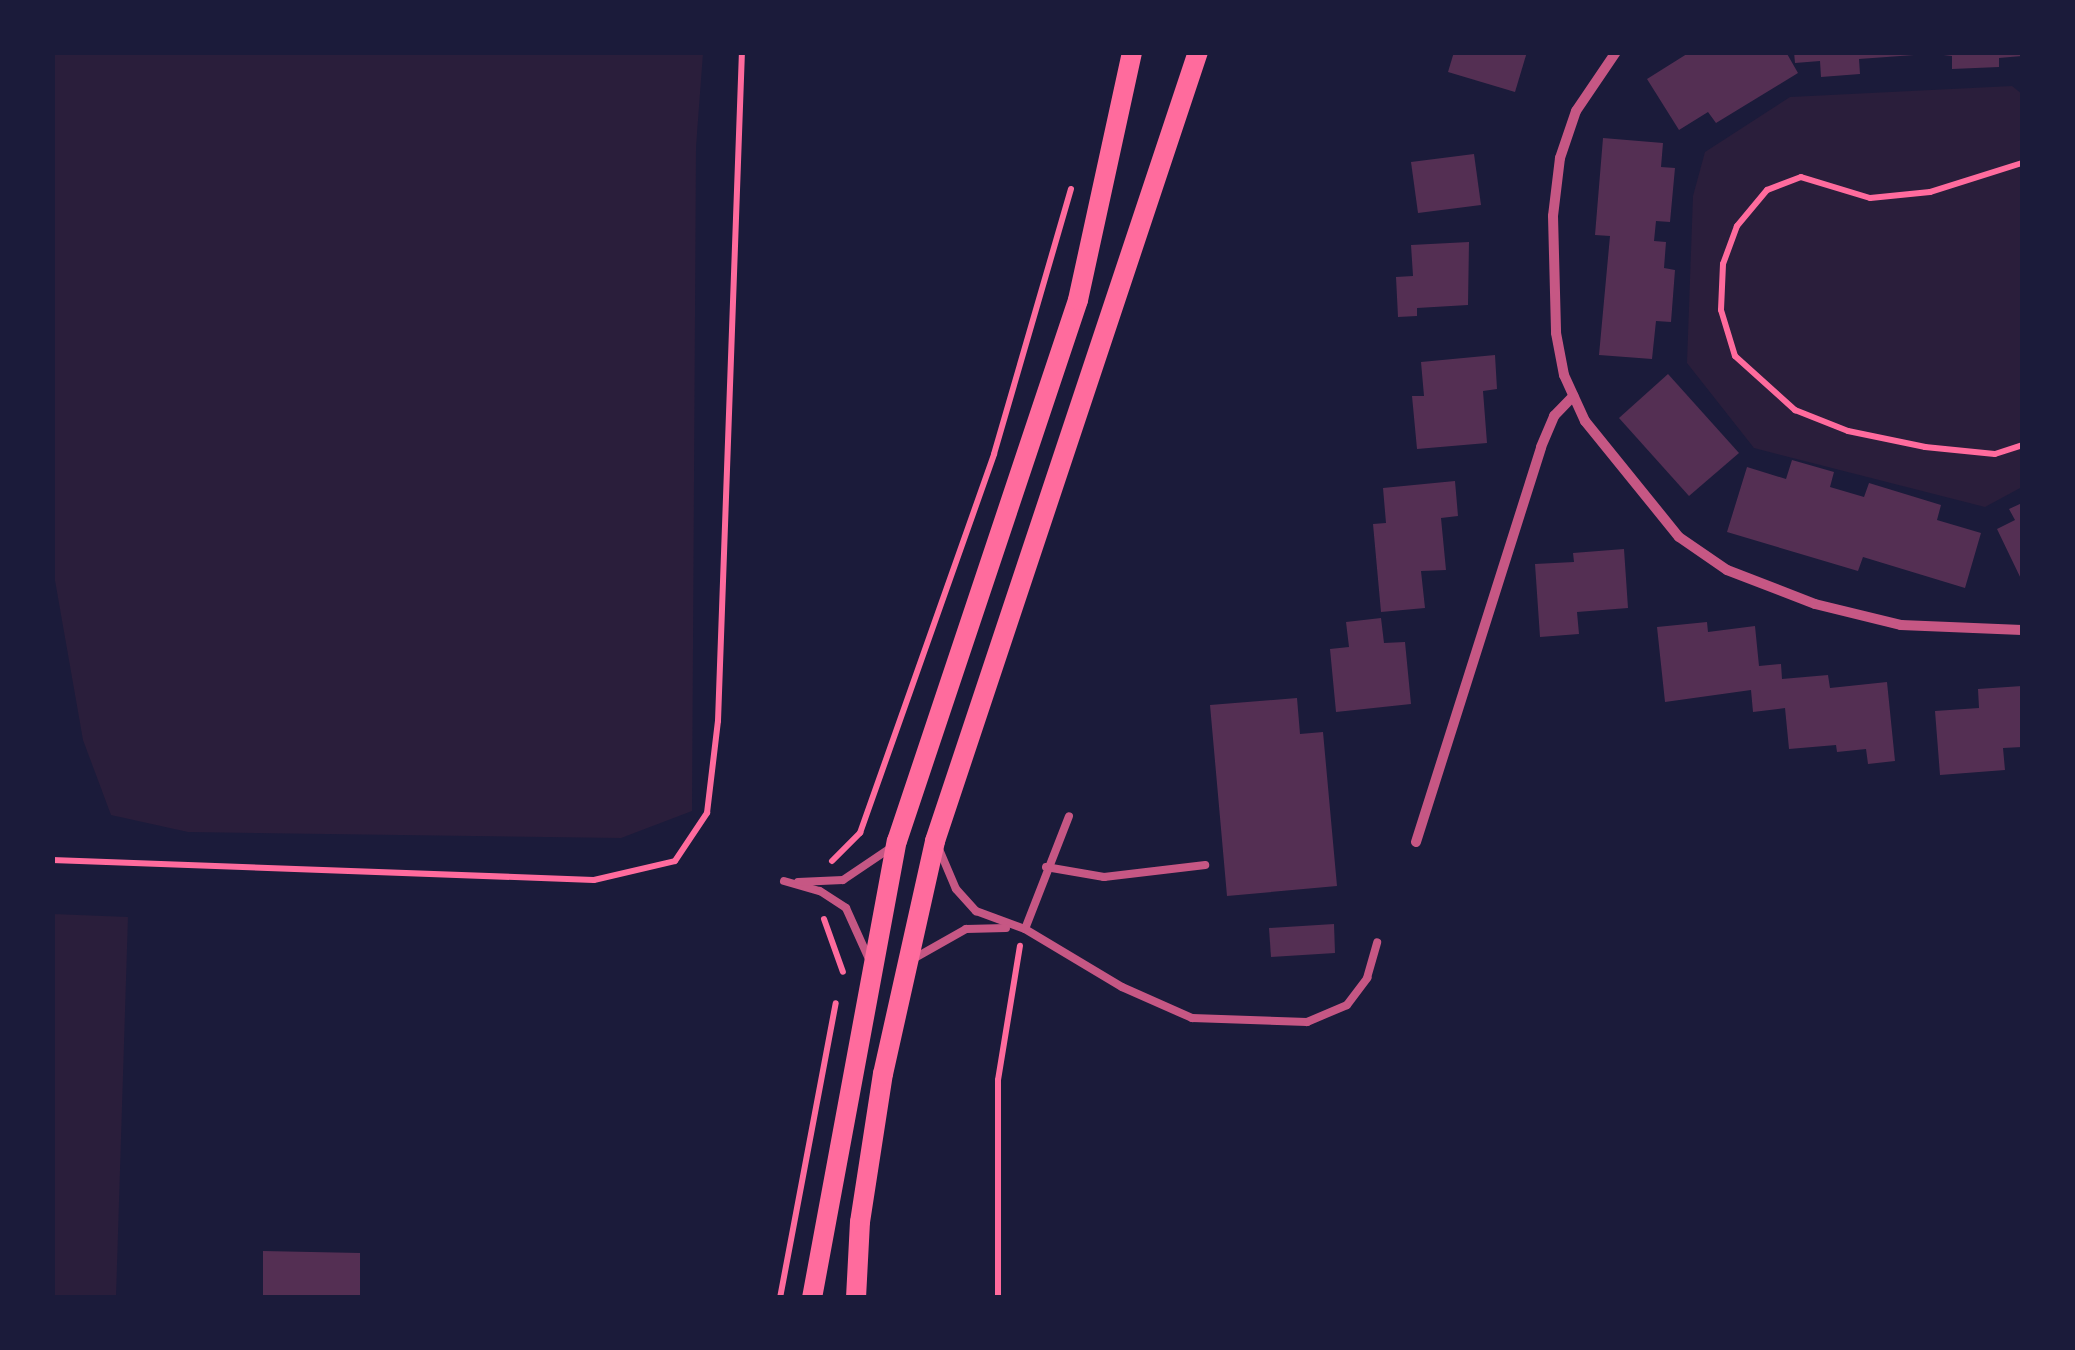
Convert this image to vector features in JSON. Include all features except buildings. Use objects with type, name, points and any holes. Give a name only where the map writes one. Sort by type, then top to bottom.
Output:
[{"type":"main road","points":[[812,1298],[897,841],[1078,300],[1132,52]]},
{"type":"main road","points":[[856,1298],[867,1167],[935,841],[1198,52]]},
{"type":"street","points":[[1616,52],[1576,111],[1560,158],[1551,276],[1556,333],[1574,396],[1586,421],[1679,537],[1727,570],[1815,604],[1901,625],[2022,630]]},
{"type":"street","points":[[1416,842],[1542,447],[1554,416],[1574,396]]},
{"type":"lane","points":[[1025,929],[1069,816]]},
{"type":"lane","points":[[871,968],[846,908],[820,891],[784,881],[843,880],[876,863],[897,841]]},
{"type":"lane","points":[[935,841],[964,901],[992,920],[1025,929],[1157,1003],[1192,1018],[1246,1025],[1307,1022],[1347,1005],[1367,978],[1377,942]]},
{"type":"lane","points":[[1046,868],[1104,877],[1205,865]]},
{"type":"lane","points":[[908,962],[966,929],[1025,929]]},
{"type":"path","points":[[52,860],[594,880],[675,860],[707,814],[718,721],[742,52]]},
{"type":"path","points":[[2022,163],[1930,192],[1870,198],[1801,178],[1767,190],[1737,226],[1724,264],[1721,310],[1735,356],[1795,410],[1848,431],[1925,447],[1994,454],[2022,445]]},
{"type":"path","points":[[998,1298],[998,1080],[1012,970],[1025,929]]},
{"type":"shaded area","points":[[52,53],[703,53],[696,147],[692,811],[621,838],[188,832],[111,815],[83,740],[53,569]]},
{"type":"shaded area","points":[[2012,86],[2022,94],[2022,487],[1985,507],[1754,448],[1687,363],[1693,196],[1705,152],[1790,97]]},
{"type":"shaded area","points":[[53,914],[128,917],[116,1297],[53,1297]]}]
